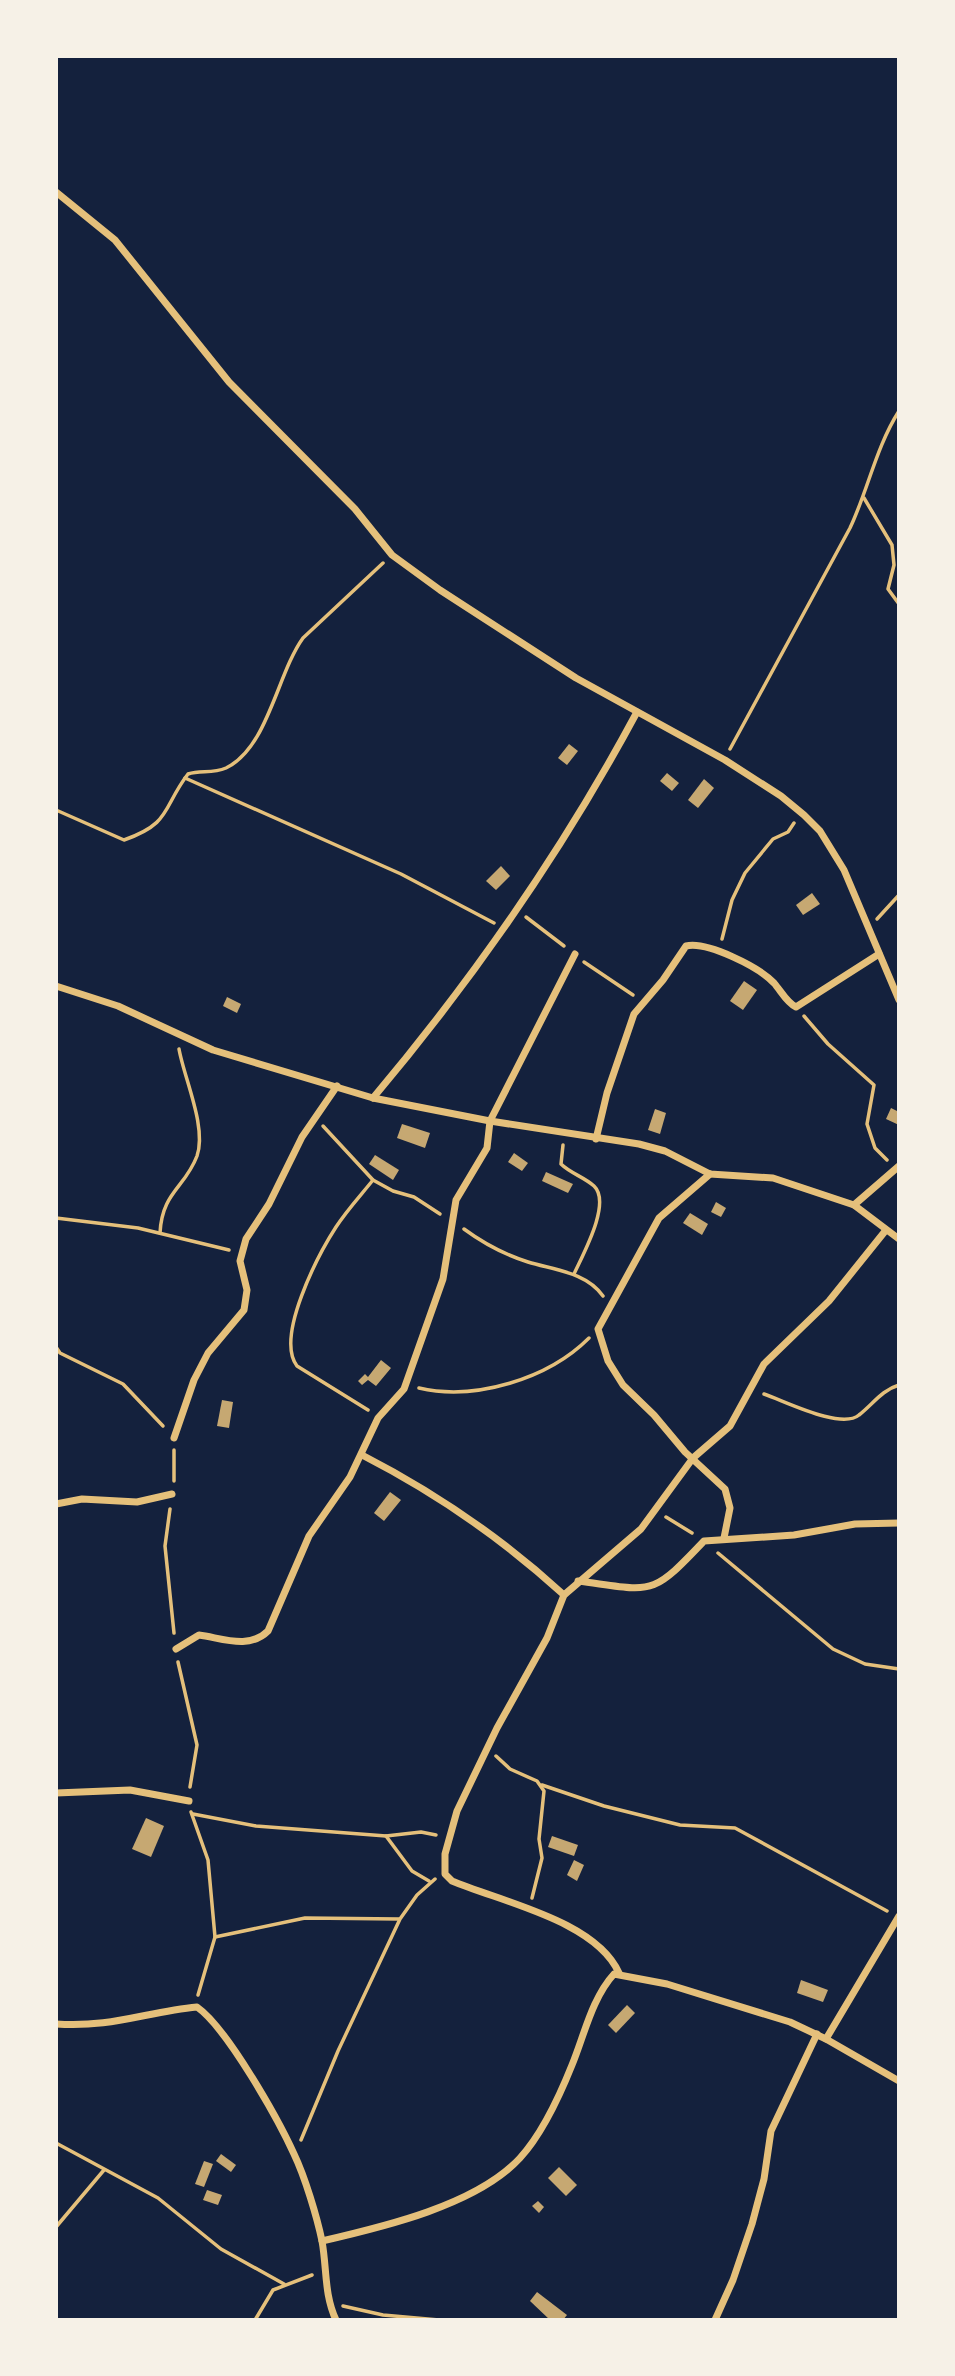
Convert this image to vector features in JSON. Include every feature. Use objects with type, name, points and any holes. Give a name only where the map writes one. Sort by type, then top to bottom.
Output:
[{"type":"street","points":[[56,192],[115,240],[229,382],[346,500],[392,555],[440,590],[576,678],[725,760],[781,796],[799,811],[830,845],[899,1000]]},
{"type":"street","points":[[373,1098],[505,929],[589,800],[637,712]]},
{"type":"street","points":[[596,1139],[607,1093],[634,1014],[663,980],[686,946],[712,948],[764,974],[796,1007],[879,954]]},
{"type":"street","points":[[176,1649],[199,1635],[249,1642],[268,1631],[309,1536],[362,1455],[377,1418],[404,1389],[443,1279],[452,1219],[461,1190],[487,1148],[490,1121],[575,954]]},
{"type":"street","points":[[56,986],[118,1006],[244,1061],[373,1098],[490,1121],[639,1144],[665,1151],[710,1174],[773,1178],[854,1205],[899,1239]]},
{"type":"street","points":[[174,1438],[194,1380],[208,1353],[244,1310],[247,1290],[240,1261],[241,1252],[314,1117],[337,1086]]},
{"type":"street","points":[[854,1205],[898,1167]]},
{"type":"street","points":[[710,1174],[659,1218],[625,1286],[598,1329],[608,1361],[623,1385],[728,1495],[730,1508],[724,1538]]},
{"type":"street","points":[[619,1973],[606,1952],[592,1940],[528,1910],[452,1881],[445,1874],[448,1837],[487,1747],[547,1638],[564,1595],[625,1545],[656,1510],[693,1458],[730,1426],[764,1364],[829,1301],[886,1230]]},
{"type":"street","points":[[362,1455],[463,1514],[526,1560],[564,1595]]},
{"type":"street","points":[[56,1504],[82,1499],[137,1503],[172,1494]]},
{"type":"street","points":[[578,1581],[634,1589],[658,1586],[704,1541],[794,1535],[855,1524],[899,1523]]},
{"type":"street","points":[[56,1793],[130,1790],[189,1801]]},
{"type":"street","points":[[826,2039],[899,1916]]},
{"type":"street","points":[[322,2241],[431,2211],[503,2173],[521,2157],[539,2131],[572,2065],[580,2039],[604,1988],[611,1977],[619,1973],[667,1984],[790,2022],[817,2034],[899,2081]]},
{"type":"street","points":[[56,2024],[127,2022],[172,2009],[197,2007],[209,2015],[230,2045],[295,2155],[322,2241],[328,2303],[336,2320]]},
{"type":"street","points":[[715,2320],[733,2280],[752,2224],[764,2179],[771,2131],[817,2034]]},
{"type":"path","points":[[725,760],[864,498],[884,438],[899,411]]},
{"type":"path","points":[[864,498],[892,545],[894,565],[888,589],[899,604]]},
{"type":"path","points":[[56,810],[124,840],[144,833],[163,818],[185,778],[194,772],[212,774],[241,759],[274,702],[294,650],[303,638],[392,555]]},
{"type":"path","points":[[185,778],[401,874],[505,929]]},
{"type":"path","points":[[712,948],[721,942],[732,900],[745,873],[773,839],[792,828],[799,811]]},
{"type":"path","points":[[868,927],[899,895]]},
{"type":"path","points":[[796,1007],[828,1044],[874,1085],[867,1124],[875,1148],[898,1167]]},
{"type":"path","points":[[160,1233],[162,1208],[197,1157],[199,1144],[198,1127],[176,1033]]},
{"type":"path","points":[[314,1117],[373,1180],[393,1191],[414,1197],[495,1248],[591,1283],[601,1293],[607,1306],[603,1319]]},
{"type":"path","points":[[566,1133],[561,1164],[597,1188],[600,1197],[597,1222],[574,1275]]},
{"type":"path","points":[[373,1180],[338,1224],[317,1259],[289,1339],[289,1356],[297,1366],[356,1400],[377,1418]]},
{"type":"path","points":[[56,1218],[160,1233],[241,1252]]},
{"type":"path","points":[[404,1389],[468,1394],[507,1382],[551,1366],[574,1352],[598,1329]]},
{"type":"path","points":[[751,1390],[820,1415],[845,1420],[857,1418],[884,1392],[899,1385]]},
{"type":"path","points":[[656,1510],[704,1541],[833,1649],[865,1664],[899,1669]]},
{"type":"path","points":[[487,1747],[510,1769],[542,1785],[604,1806],[680,1825],[720,1825],[734,1828],[848,1892],[899,1916]]},
{"type":"path","points":[[528,1910],[542,1858],[539,1839],[545,1797],[542,1785]]},
{"type":"path","points":[[191,1813],[256,1826],[386,1836],[421,1832],[448,1837]]},
{"type":"path","points":[[386,1836],[412,1871],[430,1881]]},
{"type":"path","points":[[295,2155],[338,2051],[400,1919],[430,1881],[445,1874]]},
{"type":"path","points":[[215,1937],[304,1918],[400,1919]]},
{"type":"path","points":[[56,2143],[158,2198],[220,2249],[284,2284]]},
{"type":"path","points":[[56,2227],[104,2169]]},
{"type":"path","points":[[255,2320],[268,2296],[284,2284],[324,2269]]},
{"type":"path","points":[[328,2303],[383,2315],[439,2320]]},
{"type":"building","points":[[569,744],[578,751],[567,765],[558,758]]},
{"type":"building","points":[[667,773],[679,783],[672,791],[660,781]]},
{"type":"building","points":[[704,779],[714,788],[698,808],[688,800]]},
{"type":"building","points":[[501,866],[510,876],[496,890],[486,881]]},
{"type":"building","points":[[812,893],[820,904],[803,915],[796,905]]},
{"type":"building","points":[[744,981],[757,990],[743,1010],[730,1001]]},
{"type":"building","points":[[227,997],[241,1004],[237,1013],[223,1006]]},
{"type":"building","points":[[891,1108],[899,1112],[899,1125],[886,1119]]},
{"type":"building","points":[[655,1109],[666,1113],[660,1134],[648,1130]]},
{"type":"building","points":[[402,1124],[430,1133],[425,1148],[397,1138]]},
{"type":"building","points":[[514,1153],[528,1163],[522,1171],[508,1162]]},
{"type":"building","points":[[375,1155],[399,1170],[393,1180],[369,1164]]},
{"type":"building","points":[[546,1172],[573,1184],[568,1193],[542,1181]]},
{"type":"building","points":[[716,1202],[726,1208],[721,1217],[711,1212]]},
{"type":"building","points":[[690,1213],[708,1224],[702,1235],[683,1223]]},
{"type":"building","points":[[381,1360],[391,1368],[376,1386],[368,1380],[362,1385],[358,1381],[365,1374],[368,1377]]},
{"type":"building","points":[[222,1400],[233,1402],[229,1428],[217,1426]]},
{"type":"building","points":[[390,1492],[401,1500],[384,1521],[374,1513]]},
{"type":"building","points":[[146,1818],[164,1826],[151,1857],[132,1849]]},
{"type":"building","points":[[552,1836],[578,1845],[574,1856],[548,1847]]},
{"type":"building","points":[[574,1860],[584,1865],[577,1881],[567,1875]]},
{"type":"building","points":[[801,1980],[828,1990],[823,2002],[797,1993]]},
{"type":"building","points":[[627,2005],[635,2013],[616,2033],[608,2025]]},
{"type":"building","points":[[221,2154],[236,2165],[231,2172],[216,2161]]},
{"type":"building","points":[[204,2161],[213,2164],[204,2187],[195,2184]]},
{"type":"building","points":[[559,2167],[577,2185],[566,2196],[548,2178]]},
{"type":"building","points":[[207,2190],[222,2195],[218,2205],[203,2200]]},
{"type":"building","points":[[538,2201],[544,2207],[539,2213],[532,2206]]},
{"type":"building","points":[[537,2292],[567,2315],[563,2320],[550,2320],[530,2301]]}]
